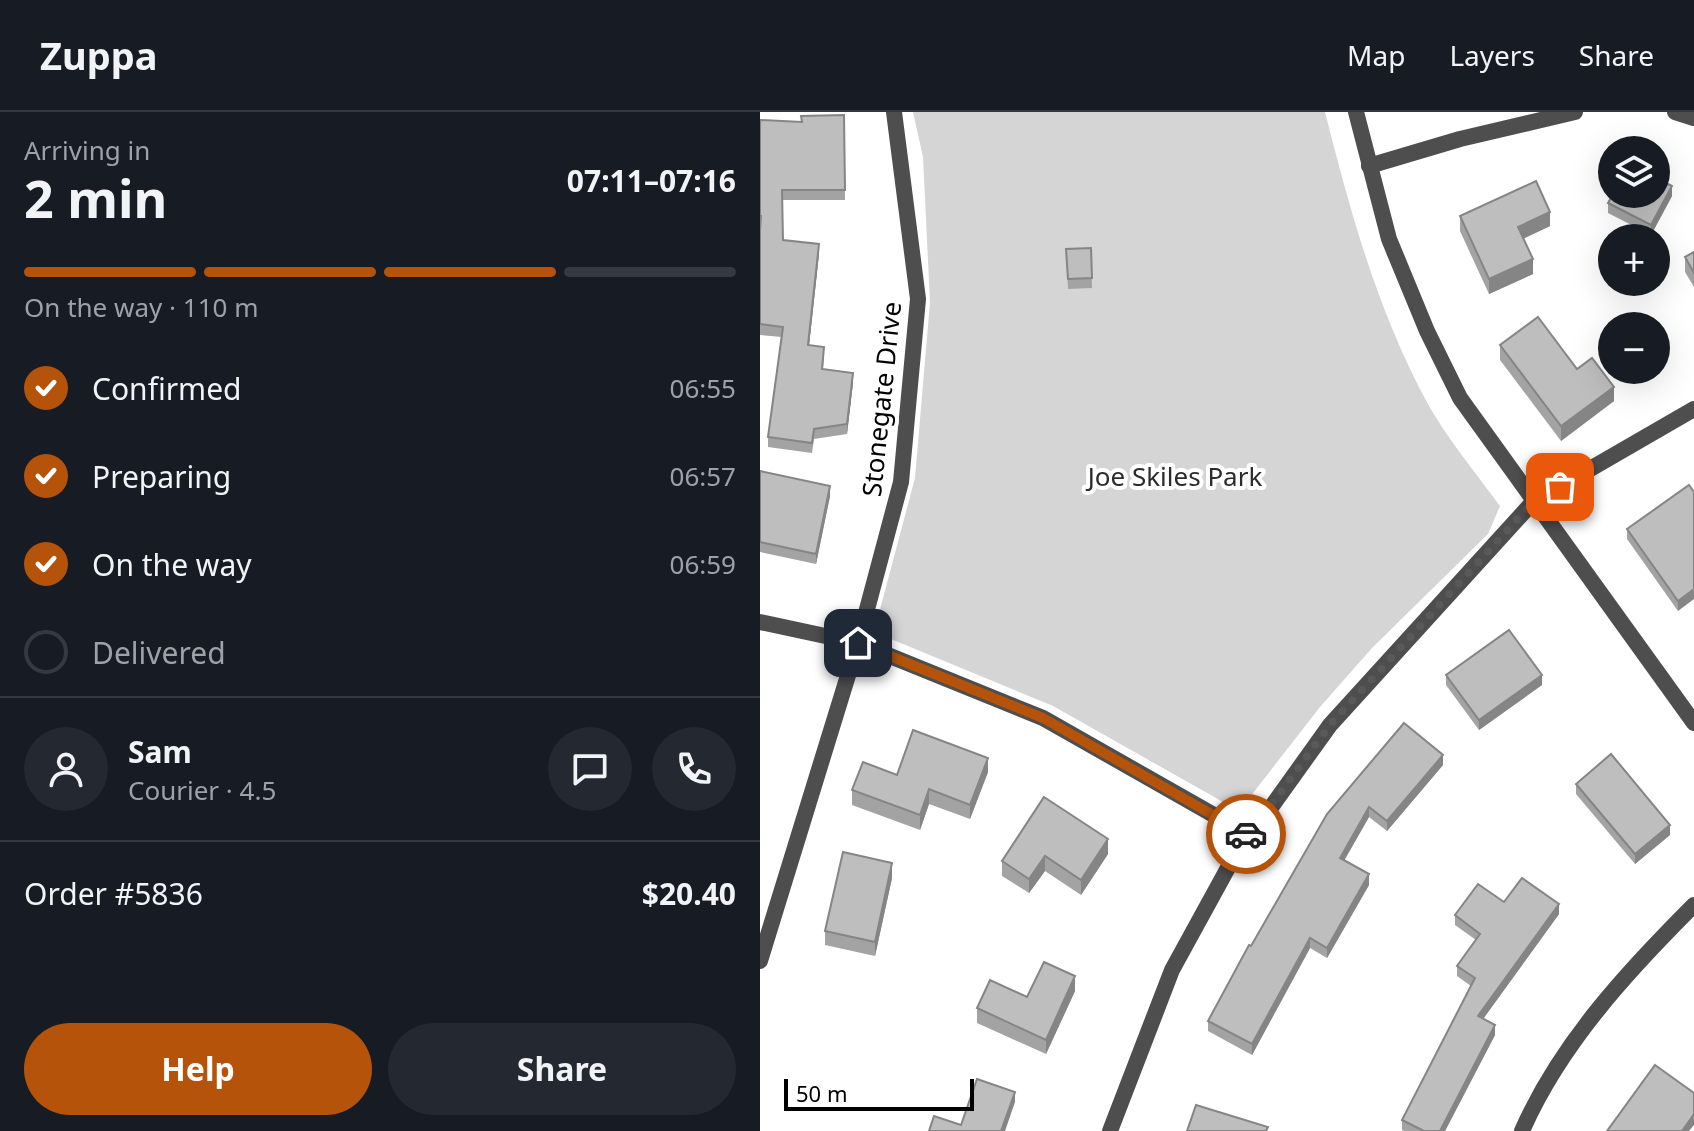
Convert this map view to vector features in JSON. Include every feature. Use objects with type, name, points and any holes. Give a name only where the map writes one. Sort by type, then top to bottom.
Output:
[{"type":"street","name":"Stonegate Drive","points":[[760,961],[858,643],[901,482],[918,299],[894,112]]},
{"type":"street","points":[[1356,112],[1389,239],[1427,331],[1460,398],[1694,723]]},
{"type":"street","points":[[1369,166],[1460,139],[1575,112]]},
{"type":"street","points":[[1675,112],[1694,118]]},
{"type":"street","points":[[1110,1131],[1172,970],[1249,835],[1330,725],[1533,502],[1694,409]]},
{"type":"street","points":[[760,622],[858,643],[1043,718],[1249,835]]},
{"type":"street","points":[[1522,1131],[1581,1034],[1605,1001],[1630,969],[1694,905]]},
{"type":"green space","name":"Joe Skiles Park","points":[[913,112],[1325,112],[1356,225],[1395,335],[1429,406],[1500,506],[1488,534],[1372,648],[1320,707],[1239,811],[1053,706],[874,632],[915,478],[930,302],[923,157]]},
{"type":"building","points":[[844,115],[845,190],[782,190],[783,240],[819,244],[808,345],[824,347],[822,369],[853,373],[847,424],[814,429],[812,443],[768,437],[783,327],[760,324],[760,120],[802,122],[801,116]]},
{"type":"building","points":[[1536,181],[1550,212],[1518,227],[1533,259],[1489,279],[1460,216]]},
{"type":"building","points":[[1618,208],[1660,208],[1649,224]]},
{"type":"building","points":[[1091,248],[1092,278],[1068,279],[1066,249]]},
{"type":"building","points":[[1694,252],[1694,273],[1685,257]]},
{"type":"building","points":[[1538,317],[1577,369],[1592,358],[1598,366],[1598,384],[1612,384],[1614,387],[1561,426],[1500,345]]},
{"type":"building","points":[[760,471],[830,486],[816,554],[760,542]]},
{"type":"building","points":[[1689,485],[1694,492],[1694,589],[1678,601],[1627,529]]},
{"type":"building","points":[[1509,630],[1542,675],[1479,720],[1446,675]]},
{"type":"building","points":[[1404,723],[1443,755],[1387,821],[1369,807],[1340,858],[1369,874],[1327,948],[1310,938],[1252,1044],[1208,1021],[1327,814]]},
{"type":"building","points":[[913,730],[988,758],[970,805],[929,789],[920,815],[852,790],[863,762],[897,775]]},
{"type":"building","points":[[1611,754],[1670,825],[1635,854],[1576,784]]},
{"type":"building","points":[[1044,797],[1108,839],[1081,880],[1045,856],[1029,879],[1002,861]]},
{"type":"building","points":[[843,852],[892,863],[875,942],[825,931]]},
{"type":"building","points":[[1522,878],[1559,904],[1478,1016],[1495,1025],[1440,1131],[1424,1131],[1402,1120],[1475,978],[1457,966],[1480,934],[1455,915],[1478,884],[1504,902]]},
{"type":"building","points":[[1044,962],[1075,976],[1046,1040],[977,1008],[990,980],[1027,997]]},
{"type":"building","points":[[1655,1065],[1694,1093],[1694,1114],[1682,1131],[1607,1131]]},
{"type":"building","points":[[977,1079],[1015,1092],[1001,1131],[929,1131],[934,1116],[961,1125]]},
{"type":"building","points":[[1196,1105],[1268,1127],[1266,1131],[1187,1131]]},
{"type":"way so far","points":[[1246,834],[1249,835],[1330,725],[1379,669],[1501,541],[1533,502],[1560,487]]},
{"type":"route","points":[[858,643],[1043,718],[1246,834]]}]
